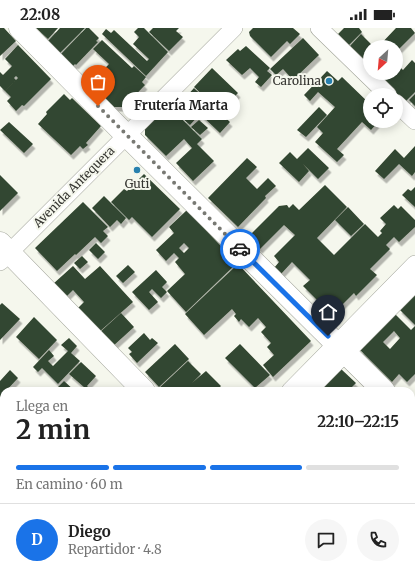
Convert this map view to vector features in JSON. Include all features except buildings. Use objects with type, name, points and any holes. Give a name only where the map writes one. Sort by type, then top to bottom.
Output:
[{"type":"main road","points":[[20,28],[380,387]]},
{"type":"main road","points":[[2,251],[140,387]]},
{"type":"street","name":"Avenida Antequera","points":[[123,132],[218,28]]},
{"type":"street","name":"Avenida Antequera","points":[[2,251],[123,132],[234,28]]},
{"type":"street","points":[[319,28],[381,88]]},
{"type":"street","points":[[403,110],[415,121]]},
{"type":"street","points":[[311,387],[341,349],[415,264]]},
{"type":"street","points":[[295,387],[341,349],[415,283]]},
{"type":"way so far","points":[[98,106],[240,249]]},
{"type":"place","name":"Carolina","points":[[329,81]]},
{"type":"place","name":"Frutería Marta","points":[[98,106]]},
{"type":"place","name":"Guti","points":[[137,170]]},
{"type":"route","points":[[240,249],[328,336]]}]
